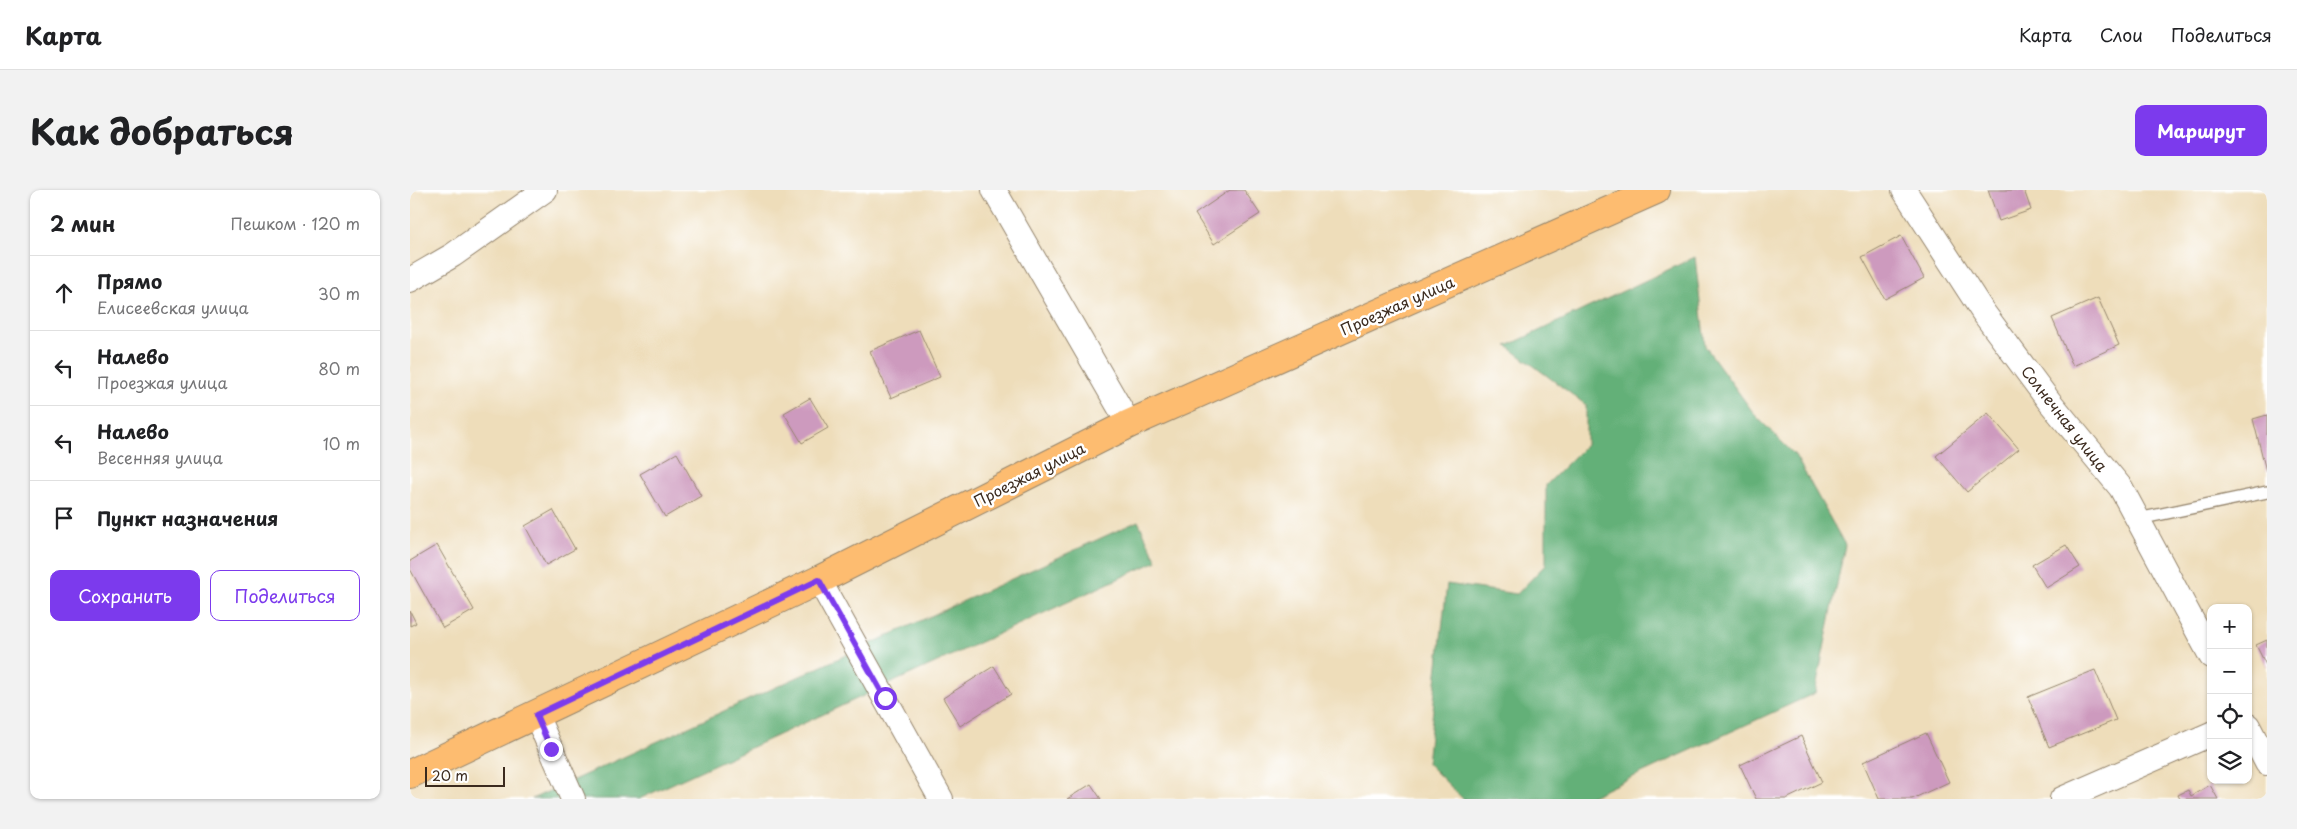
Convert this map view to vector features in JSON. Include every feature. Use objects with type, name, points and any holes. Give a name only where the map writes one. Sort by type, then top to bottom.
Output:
[{"type":"main road","name":"Проезжая улица","points":[[410,774],[819,580],[1128,424],[1656,190]]},
{"type":"street","points":[[410,280],[453,255],[545,190]]},
{"type":"street","points":[[994,190],[1128,424]]},
{"type":"street","name":"Солнечная улица","points":[[1904,190],[1984,312],[2049,401],[2121,488],[2207,649]]},
{"type":"street","points":[[819,580],[941,799]]},
{"type":"street","points":[[536,715],[573,799]]},
{"type":"street","points":[[2252,734],[2267,764]]},
{"type":"street","points":[[2062,799],[2207,736]]},
{"type":"lane","points":[[2138,519],[2267,492]]},
{"type":"green space","points":[[1695,257],[1705,346],[1755,415],[1795,455],[1845,545],[1815,693],[1585,799],[1463,799],[1427,763],[1447,584],[1517,594],[1546,564],[1546,485],[1586,445],[1586,405],[1507,346]]},
{"type":"green space","points":[[1138,521],[1157,561],[639,799],[532,799]]},
{"type":"building","points":[[1230,190],[1244,190],[1260,214],[1214,244],[1195,214]]},
{"type":"building","points":[[1988,190],[2024,190],[2031,210],[1999,221]]},
{"type":"building","points":[[1901,236],[1924,278],[1885,299],[1862,257]]},
{"type":"building","points":[[2098,298],[2119,345],[2073,366],[2052,318]]},
{"type":"building","points":[[919,330],[940,377],[891,398],[870,351]]},
{"type":"building","points":[[810,398],[828,428],[802,443],[784,413]]},
{"type":"building","points":[[1988,413],[2019,449],[1967,492],[1936,456]]},
{"type":"building","points":[[2267,415],[2267,471],[2266,471],[2253,419]]},
{"type":"building","points":[[677,453],[701,496],[665,517],[640,474]]},
{"type":"building","points":[[553,510],[575,549],[546,565],[525,526]]},
{"type":"building","points":[[437,545],[474,610],[443,628],[410,569],[410,561]]},
{"type":"building","points":[[2066,545],[2080,567],[2046,588],[2032,565]]},
{"type":"building","points":[[410,611],[416,623],[410,626]]},
{"type":"building","points":[[2267,640],[2267,667],[2256,645]]},
{"type":"building","points":[[994,666],[1011,694],[960,726],[943,698]]},
{"type":"building","points":[[2095,670],[2116,720],[2049,747],[2028,697]]},
{"type":"building","points":[[1926,733],[1949,782],[1912,799],[1879,799],[1863,762]]},
{"type":"building","points":[[1801,736],[1822,782],[1786,799],[1756,799],[1740,765]]},
{"type":"building","points":[[1091,784],[1101,799],[1067,799]]},
{"type":"building","points":[[2210,785],[2218,799],[2180,799],[2178,795],[2188,790],[2191,796]]},
{"type":"route","points":[[551,749],[536,715],[819,580],[885,698]]}]
